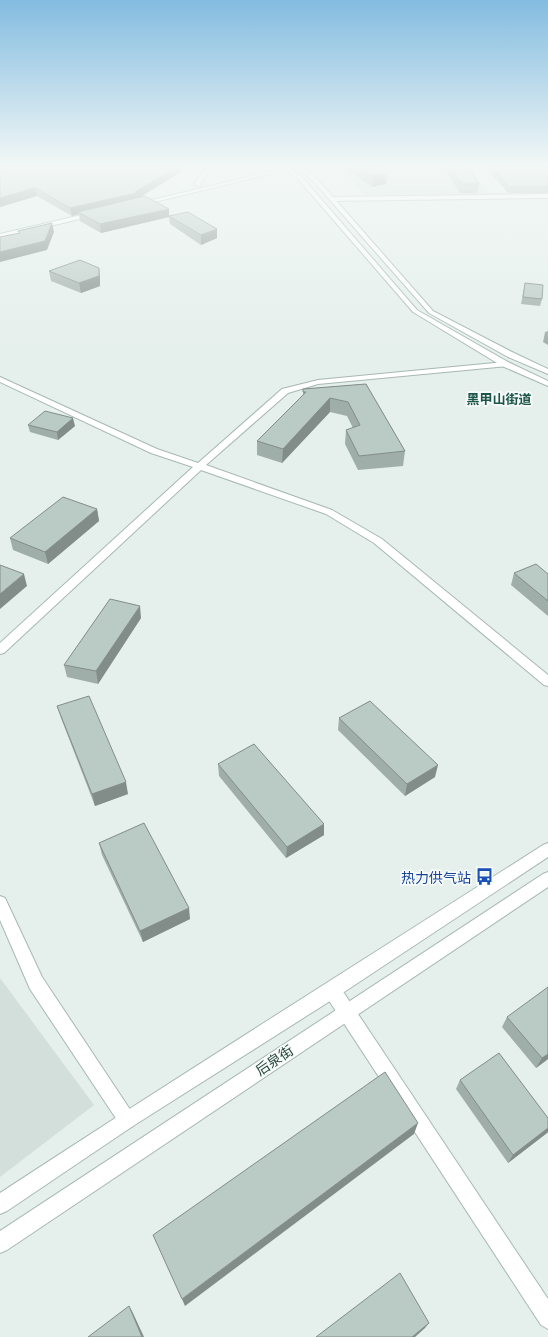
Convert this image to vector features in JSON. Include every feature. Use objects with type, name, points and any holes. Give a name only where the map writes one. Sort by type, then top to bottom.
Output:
[{"type":"street","points":[[0,236],[25,229]]},
{"type":"street","points":[[344,229],[414,311],[505,364],[548,384]]},
{"type":"street","points":[[359,229],[432,312],[511,355],[548,372]]},
{"type":"street","points":[[0,650],[200,466],[285,391],[318,382],[505,364]]},
{"type":"street","points":[[0,379],[154,451],[329,512],[378,541],[548,682]]},
{"type":"street","points":[[0,1204],[127,1120],[332,990],[548,849]]},
{"type":"street","name":"后泉街","points":[[0,1243],[548,879]]},
{"type":"street","points":[[0,903],[36,982],[127,1120]]},
{"type":"street","points":[[332,990],[548,1318]]},
{"type":"shaded area","points":[[0,978],[94,1105],[0,1177]]},
{"type":"building","points":[[25,229],[50,229],[45,241],[0,252],[0,237],[20,233],[18,231]]},
{"type":"building","points":[[192,229],[216,229],[201,235]]},
{"type":"building","points":[[80,260],[99,268],[99,276],[79,283],[49,271]]},
{"type":"building","points":[[525,283],[543,285],[542,299],[523,297]]},
{"type":"building","points":[[366,384],[405,451],[359,456],[346,430],[360,425],[348,402],[330,398],[283,449],[257,441],[306,392],[303,392],[303,389]]},
{"type":"building","points":[[45,411],[73,418],[57,432],[28,425]]},
{"type":"building","points":[[63,497],[97,509],[45,552],[10,538]]},
{"type":"building","points":[[536,564],[548,574],[548,601],[514,573]]},
{"type":"building","points":[[0,565],[24,574],[0,594]]},
{"type":"building","points":[[110,599],[140,606],[96,671],[64,665]]},
{"type":"building","points":[[89,696],[126,782],[92,794],[57,706]]},
{"type":"building","points":[[370,701],[438,765],[407,784],[339,718]]},
{"type":"building","points":[[254,744],[324,824],[287,847],[218,764]]},
{"type":"building","points":[[144,823],[189,908],[140,931],[99,843]]},
{"type":"building","points":[[548,987],[548,1054],[542,1058],[507,1017]]},
{"type":"building","points":[[499,1053],[548,1118],[548,1128],[513,1155],[460,1080]]},
{"type":"building","points":[[385,1072],[418,1123],[182,1299],[153,1235]]},
{"type":"building","points":[[400,1273],[429,1323],[412,1337],[316,1337]]},
{"type":"building","points":[[129,1306],[142,1337],[88,1337]]},
{"type":"place","name":"热力供气站","points":[[484,877]]},
{"type":"district","name":"黑甲山街道","points":[[499,399]]}]
